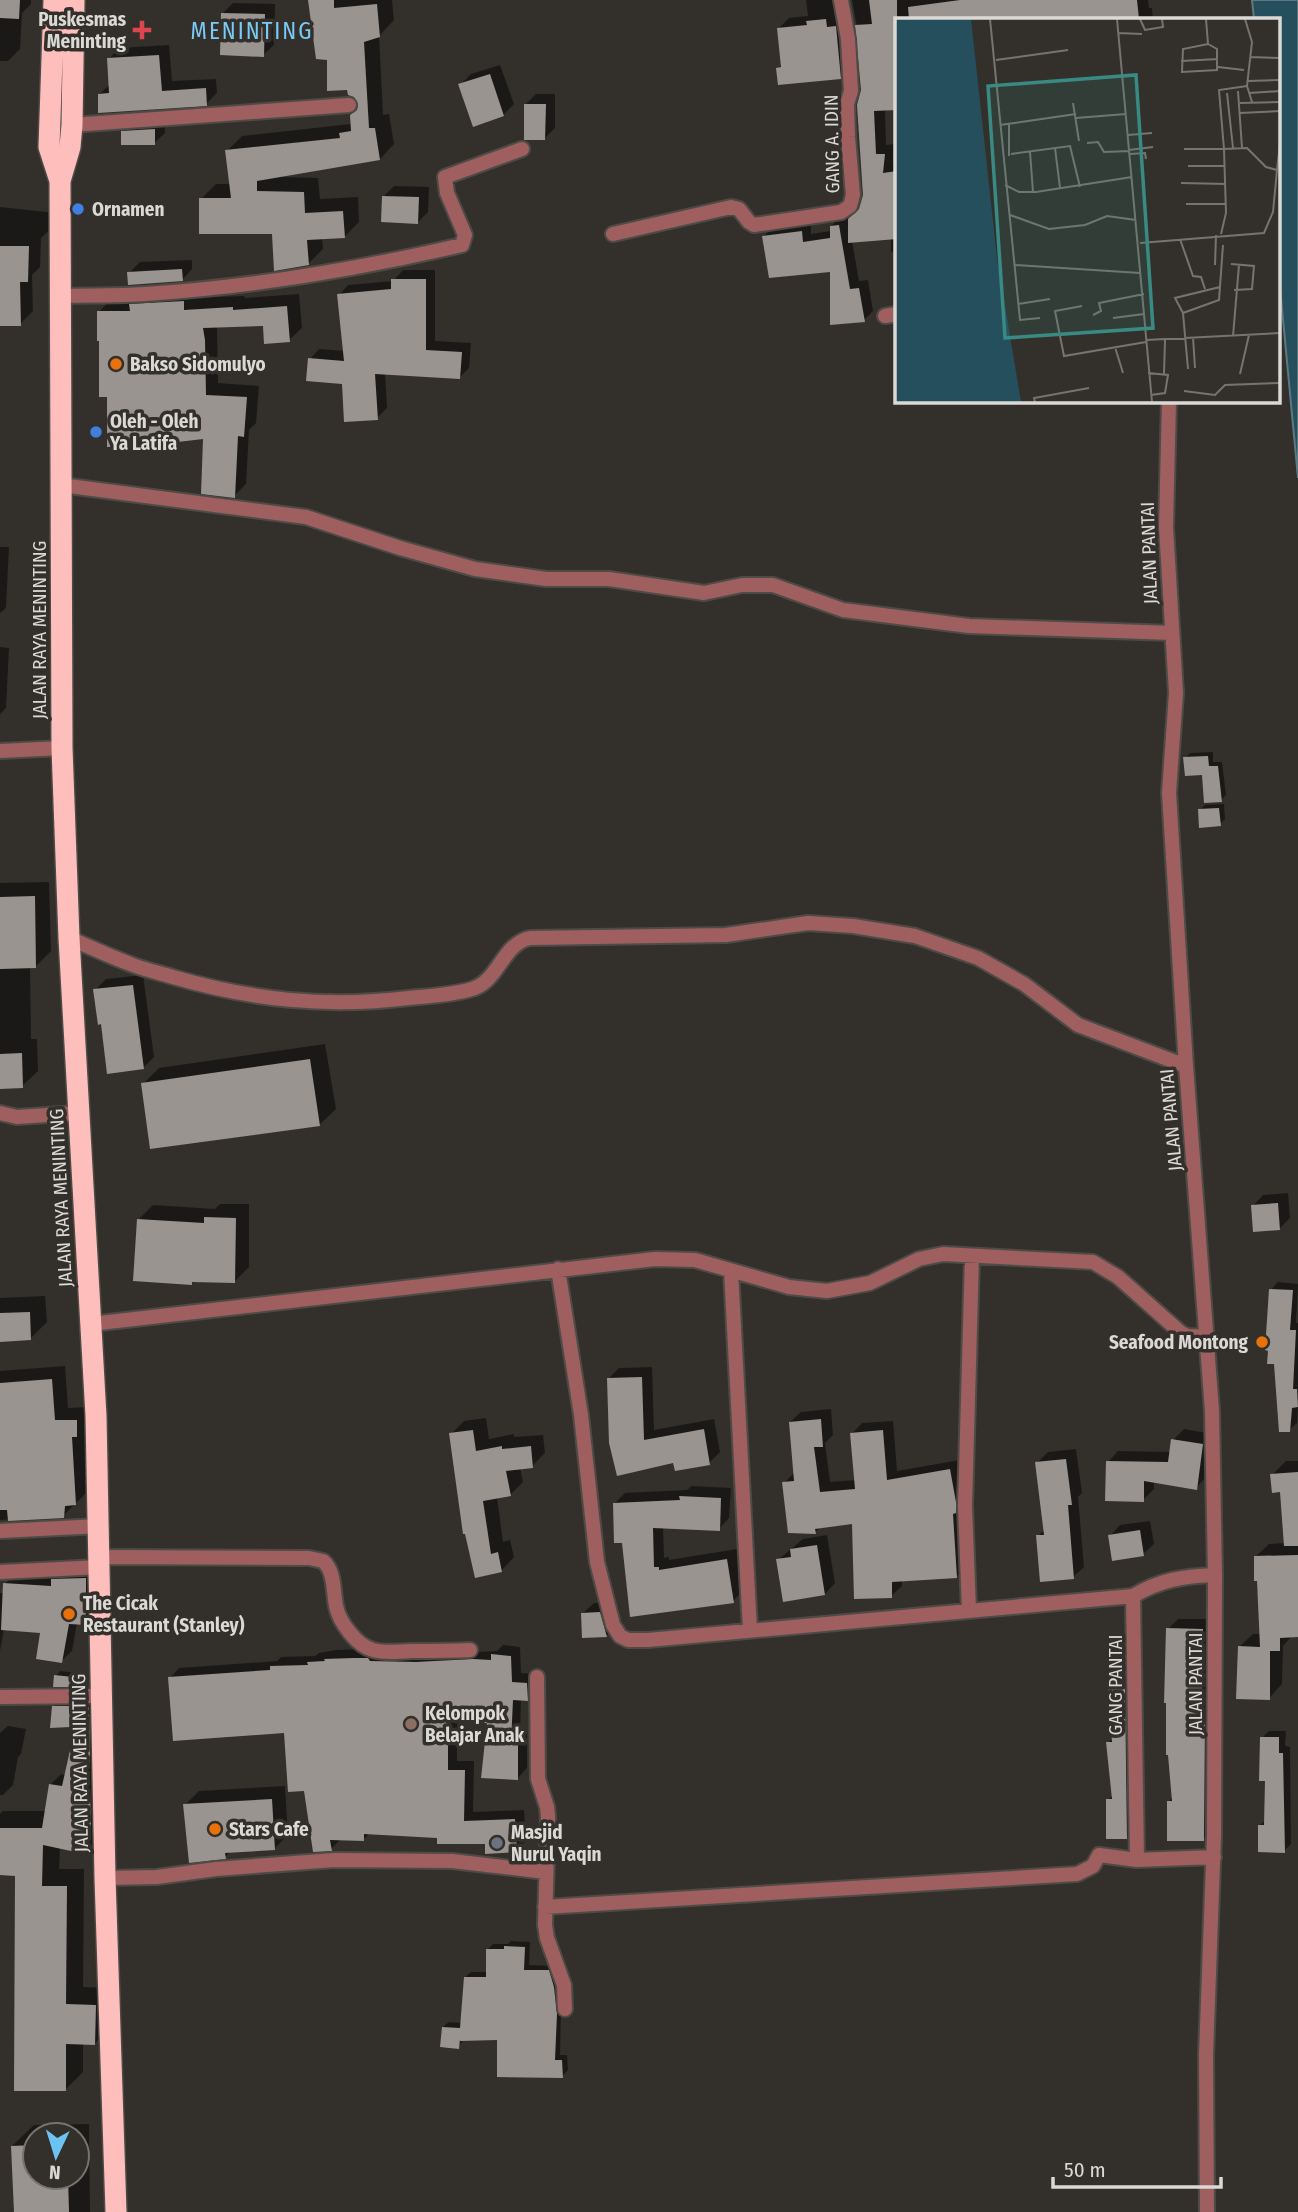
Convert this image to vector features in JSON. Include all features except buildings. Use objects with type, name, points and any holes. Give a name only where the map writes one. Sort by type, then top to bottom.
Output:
[{"type":"highway","name":"JALAN RAYA MENINTING","points":[[54,0],[49,147],[60,181]]},
{"type":"highway","name":"JALAN RAYA MENINTING","points":[[74,0],[72,125],[70,147],[60,181],[62,748],[69,938],[100,1526],[105,1878],[116,2212]]},
{"type":"street","name":"GANG A. IDIN","points":[[613,234],[731,207],[738,209],[754,225],[841,212],[848,208],[853,195],[847,104],[851,91],[848,38],[841,0]]},
{"type":"street","points":[[72,125],[349,105]]},
{"type":"street","points":[[60,296],[141,295],[214,288],[378,263],[462,245],[466,235],[447,193],[445,177],[522,149]]},
{"type":"street","name":"JALAN PANTAI","points":[[1169,402],[1166,527],[1176,692],[1170,793],[1186,1066],[1212,1411],[1215,1574],[1214,1857],[1206,2055],[1207,2212]]},
{"type":"street","points":[[61,485],[306,517],[475,569],[546,579],[609,579],[704,593],[742,585],[774,585],[843,610],[969,626],[1172,633]]},
{"type":"street","points":[[0,751],[62,748]]},
{"type":"street","points":[[69,938],[135,966],[196,984],[260,998],[337,1003],[399,999],[476,988],[488,979],[512,946],[522,939],[726,935],[808,923],[853,926],[915,936],[978,958],[1024,984],[1078,1025],[1186,1066]]},
{"type":"street","points":[[0,1113],[27,1117],[79,1113]]},
{"type":"street","points":[[91,1324],[655,1259],[695,1260],[789,1287],[827,1291],[870,1283],[931,1255],[1093,1262],[1118,1278],[1180,1332],[1187,1336],[1208,1337]]},
{"type":"street","points":[[969,1610],[965,1506],[972,1256]]},
{"type":"street","points":[[558,1269],[581,1415],[597,1562],[613,1625],[621,1636],[628,1640],[1133,1596],[1152,1585],[1186,1576],[1215,1574]]},
{"type":"street","points":[[731,1271],[750,1630]]},
{"type":"street","points":[[0,1531],[100,1526]]},
{"type":"street","points":[[0,1572],[100,1562],[309,1558],[323,1561],[329,1568],[336,1609],[354,1637],[370,1650],[470,1650]]},
{"type":"street","name":"GANG PANTAI","points":[[1133,1596],[1137,1860]]},
{"type":"street","points":[[537,1677],[538,1779],[548,1816],[545,1907],[547,1938],[564,1985],[565,2009]]},
{"type":"street","points":[[0,1697],[102,1696]]},
{"type":"street","points":[[545,1907],[1077,1874],[1093,1866],[1099,1855],[1137,1860],[1214,1857]]},
{"type":"street","points":[[105,1878],[157,1877],[275,1864],[369,1860],[452,1861],[546,1872]]},
{"type":"water","points":[[1252,0],[1298,0],[1298,478],[1280,288],[1280,18],[1254,18]]},
{"type":"place","name":"Puskesmas Meninting","points":[[142,30]]},
{"type":"place","name":"Ornamen","points":[[78,209]]},
{"type":"place","name":"Bakso Sidomulyo","points":[[116,364]]},
{"type":"place","name":"Oleh - Oleh Ya Latifa","points":[[96,432]]},
{"type":"place","name":"Seafood Montong","points":[[1262,1342]]},
{"type":"place","name":"The Cicak Restaurant (Stanley)","points":[[69,1614]]},
{"type":"place","name":"Kelompok Belajar Anak","points":[[411,1724]]},
{"type":"place","name":"Stars Cafe","points":[[215,1829]]},
{"type":"place","name":"Masjid Nurul Yaqin","points":[[497,1843]]},
{"type":"district","name":"MENINTING","points":[[252,31]]}]
